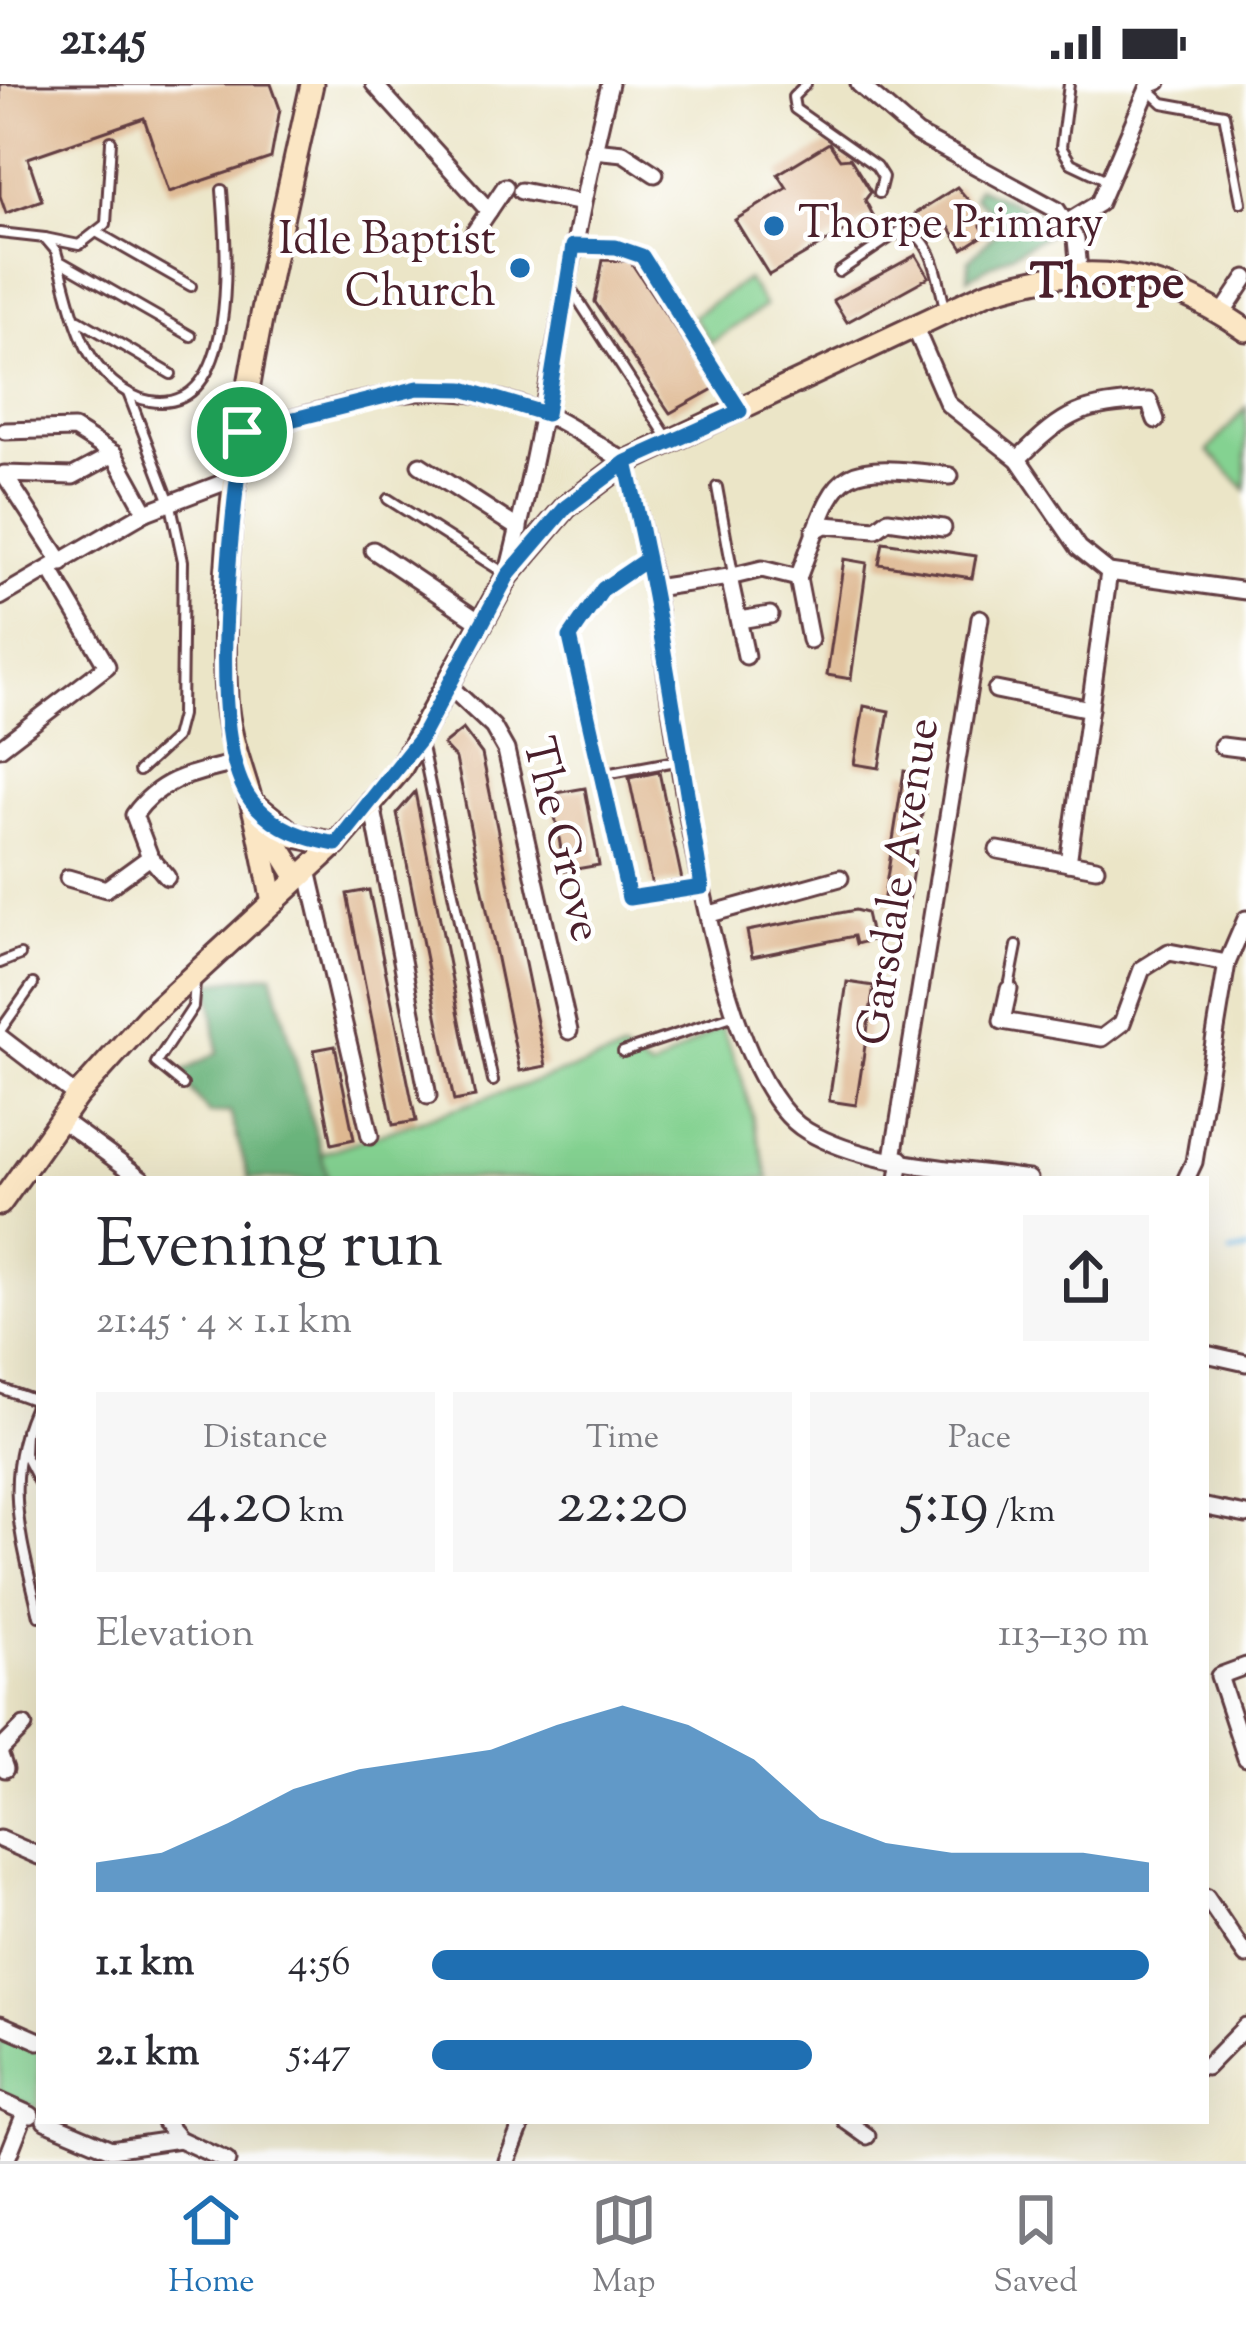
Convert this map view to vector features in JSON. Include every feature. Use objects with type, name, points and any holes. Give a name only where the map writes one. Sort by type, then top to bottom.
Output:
[{"type":"street","points":[[273,902],[252,802],[236,763],[226,700],[226,608],[242,432],[312,84]]},
{"type":"street","points":[[374,84],[489,211]]},
{"type":"street","points":[[508,575],[546,414],[573,246],[610,84]]},
{"type":"street","points":[[860,84],[916,134],[1057,210],[1076,239],[1078,270]]},
{"type":"street","points":[[1068,222],[1099,203],[1153,86]]},
{"type":"street","points":[[593,150],[623,153],[655,174]]},
{"type":"street","points":[[472,236],[489,211],[513,189],[582,203]]},
{"type":"street","points":[[0,1204],[77,1096],[196,969],[336,844],[372,804],[420,739],[508,575],[566,507],[626,462],[1009,286],[1078,270],[1135,276],[1200,298],[1246,330]]},
{"type":"street","points":[[1222,314],[1246,278]]},
{"type":"street","points":[[915,328],[948,404],[1018,459],[1079,548],[1109,572],[1246,591]]},
{"type":"street","points":[[242,432],[418,388],[463,389],[546,414],[626,462],[654,588],[702,887],[735,1015],[777,1108],[808,1131],[897,1159],[1007,1176]]},
{"type":"street","points":[[1018,459],[1070,412],[1093,404],[1155,394],[1156,420]]},
{"type":"street","points":[[5,431],[74,429],[114,454],[146,512]]},
{"type":"street","points":[[0,748],[107,666],[4,474],[73,476],[114,454]]},
{"type":"street","points":[[420,465],[519,529]]},
{"type":"street","points":[[810,640],[798,578],[838,482],[874,467],[950,476]]},
{"type":"street","points":[[0,597],[146,512],[238,477]]},
{"type":"street","points":[[814,531],[825,525],[876,529],[888,520],[943,528]]},
{"type":"street","points":[[373,550],[483,624]]},
{"type":"street","points":[[654,588],[762,569],[798,578]]},
{"type":"street","points":[[1068,863],[1109,572]]},
{"type":"street","points":[[731,576],[746,656]]},
{"type":"street","points":[[739,620],[770,615]]},
{"type":"street","name":"Garsdale Avenue","points":[[898,1176],[980,618]]},
{"type":"street","name":"The Grove","points":[[448,685],[493,727],[506,750],[569,1031]]},
{"type":"street","points":[[996,691],[1090,709]]},
{"type":"street","points":[[1222,746],[1246,748]]},
{"type":"street","points":[[167,878],[150,856],[134,814],[148,794],[179,776],[236,763]]},
{"type":"street","points":[[252,802],[295,836],[336,844]]},
{"type":"street","points":[[252,802],[303,874],[370,1136]]},
{"type":"street","points":[[372,804],[428,1096]]},
{"type":"street","points":[[998,850],[1096,868]]},
{"type":"street","points":[[68,878],[106,889],[150,856]]},
{"type":"street","points":[[710,914],[840,878]]},
{"type":"street","points":[[1187,1176],[1194,1162],[1227,963],[1246,919]]},
{"type":"street","points":[[1009,989],[1002,1021],[1102,1038],[1122,1023],[1142,969],[1169,952],[1227,963]]},
{"type":"street","points":[[0,1034],[77,1096]]},
{"type":"street","points":[[60,1119],[138,1176]]},
{"type":"street","points":[[1209,1355],[1246,1363]]},
{"type":"street","points":[[1209,1508],[1246,1515]]},
{"type":"street","points":[[1246,1666],[1220,1676],[1246,1758]]},
{"type":"street","points":[[2,1758],[24,1726]]},
{"type":"street","points":[[0,1839],[36,1855]]},
{"type":"street","points":[[1209,1901],[1246,1956]]},
{"type":"street","points":[[0,2024],[36,2040]]},
{"type":"street","points":[[1209,2064],[1246,2026]]},
{"type":"street","points":[[0,2101],[36,2117],[6,2161]]},
{"type":"street","points":[[52,2124],[111,2149],[179,2139]]},
{"type":"street","points":[[166,2124],[179,2139],[227,2161]]},
{"type":"street","points":[[514,2158],[522,2124]]},
{"type":"street","points":[[850,2124],[867,2136]]},
{"type":"lane","points":[[806,84],[793,98],[795,109],[876,166],[883,177],[879,194]]},
{"type":"lane","points":[[1069,84],[1060,147],[1071,163],[1110,182]]},
{"type":"lane","points":[[1153,86],[1163,103],[1224,114],[1241,202]]},
{"type":"lane","points":[[0,233],[79,245],[98,233],[110,210],[111,141]]},
{"type":"lane","points":[[128,393],[151,402],[172,400],[208,371],[229,272],[222,190]]},
{"type":"lane","points":[[839,272],[904,228],[918,234],[932,256],[946,313]]},
{"type":"lane","points":[[98,233],[191,286]]},
{"type":"lane","points":[[45,238],[58,260],[88,350],[128,393],[171,505],[183,561],[181,715],[175,738],[140,771]]},
{"type":"lane","points":[[573,246],[616,247],[642,256],[740,411]]},
{"type":"lane","points":[[58,260],[191,336]]},
{"type":"lane","points":[[568,285],[670,442]]},
{"type":"lane","points":[[77,320],[171,374]]},
{"type":"lane","points":[[717,487],[731,576]]},
{"type":"lane","points":[[388,499],[508,575]]},
{"type":"lane","points":[[647,559],[603,589],[570,637],[629,898],[702,887]]},
{"type":"lane","points":[[420,739],[493,1081]]},
{"type":"lane","points":[[600,775],[681,760]]},
{"type":"lane","points":[[1009,989],[1017,946]]},
{"type":"lane","points":[[0,963],[20,955]]},
{"type":"lane","points":[[183,1085],[156,1063],[193,1007],[196,969]]},
{"type":"lane","points":[[0,1034],[32,984]]},
{"type":"lane","points":[[623,1052],[735,1015]]},
{"type":"lane","points":[[0,1388],[36,1398]]},
{"type":"lane","points":[[36,1403],[10,1456],[9,1482],[36,1603]]},
{"type":"lane","points":[[25,1423],[24,1454],[36,1478]]},
{"type":"green space","points":[[978,187],[1042,216],[1052,232],[968,278],[969,260],[998,230],[993,213],[974,197]]},
{"type":"green space","points":[[747,279],[765,306],[711,343],[693,316]]},
{"type":"green space","points":[[1246,408],[1246,490],[1208,451]]},
{"type":"green space","points":[[272,974],[327,1176],[248,1176],[230,1112],[209,1114],[179,1074],[218,1052],[209,983]]},
{"type":"green space","points":[[721,1026],[741,1075],[768,1176],[327,1176],[320,1154],[623,1052],[651,1070]]},
{"type":"green space","points":[[0,2032],[36,2048],[36,2108],[0,2092]]},
{"type":"building","points":[[0,84],[271,84],[280,109],[271,158],[169,192],[144,118],[28,158],[42,200],[6,213],[0,196]]},
{"type":"building","points":[[829,143],[840,159],[850,158],[871,192],[865,200],[873,215],[769,275],[735,220],[787,188],[778,174]]},
{"type":"building","points":[[957,187],[987,222],[981,226],[986,234],[963,249],[949,227],[938,233],[933,226],[925,231],[914,214]]},
{"type":"building","points":[[916,255],[929,277],[847,322],[833,300]]},
{"type":"building","points":[[603,260],[630,261],[715,388],[670,413],[595,302]]},
{"type":"building","points":[[883,542],[976,556],[972,578],[879,564]]},
{"type":"building","points":[[844,559],[867,563],[851,679],[827,675]]},
{"type":"building","points":[[864,706],[889,711],[879,768],[854,764]]},
{"type":"building","points":[[463,729],[482,754],[546,1066],[520,1071],[456,759],[443,745]]},
{"type":"building","points":[[904,771],[928,776],[907,907],[883,903]]},
{"type":"building","points":[[659,772],[682,880],[652,886],[629,778]]},
{"type":"building","points":[[585,788],[599,865],[565,871],[551,794]]},
{"type":"building","points":[[415,792],[475,1097],[454,1101],[397,813]]},
{"type":"building","points":[[369,890],[416,1121],[393,1125],[347,894]]},
{"type":"building","points":[[855,910],[866,913],[872,940],[856,944],[854,936],[752,957],[747,931]]},
{"type":"building","points":[[847,982],[874,986],[856,1105],[829,1101]]},
{"type":"building","points":[[335,1046],[354,1139],[332,1144],[314,1050]]},
{"type":"waterway","points":[[1231,1253],[1246,1250]]},
{"type":"place","name":"Thorpe Primary","points":[[774,226]]},
{"type":"place","name":"Idle Baptist Church","points":[[520,268]]},
{"type":"district","name":"Thorpe","points":[[1107,285]]},
{"type":"route","points":[[242,432],[227,585],[226,700],[236,763],[252,802],[295,836],[336,844],[400,770],[420,739],[508,575],[566,507],[626,462],[654,588],[702,887],[629,898],[570,637],[581,614],[603,589],[647,559],[626,462],[740,411],[642,256],[616,247],[573,246],[546,414],[463,389],[418,388],[242,432]]}]
